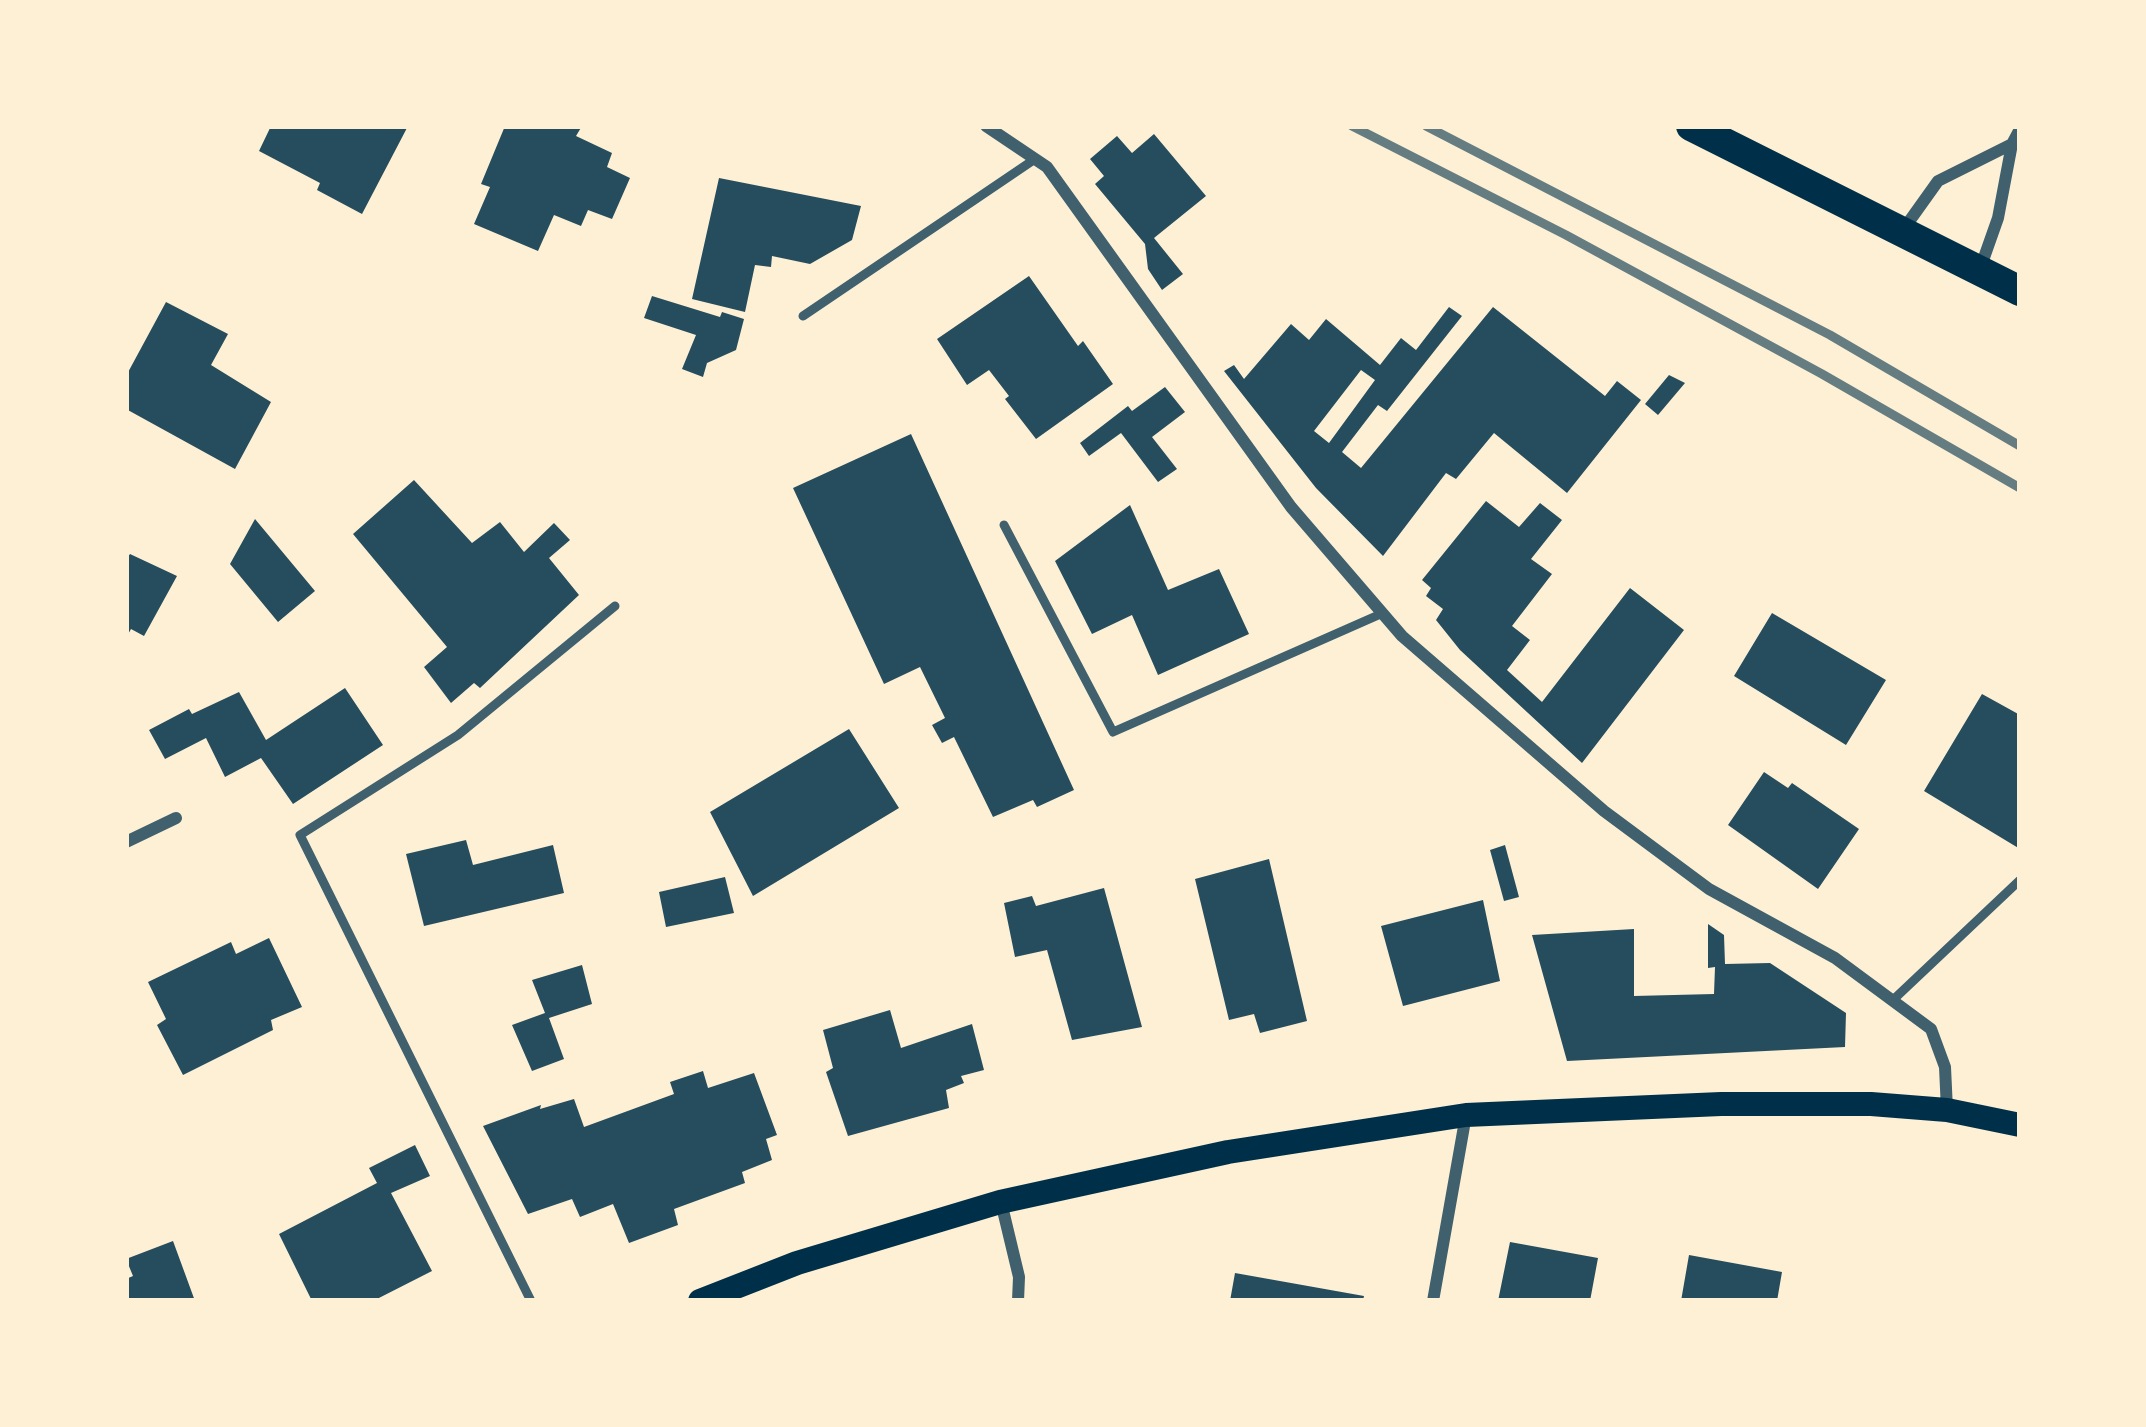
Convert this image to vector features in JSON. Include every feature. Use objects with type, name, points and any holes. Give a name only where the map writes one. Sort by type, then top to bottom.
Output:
[{"type":"main road","points":[[1691,126],[2020,291]]},
{"type":"main road","points":[[700,1301],[796,1263],[1000,1202],[1228,1152],[1466,1115],[1721,1104],[1870,1104],[1948,1110],[2020,1125]]},
{"type":"street","points":[[986,126],[1047,167],[1291,507],[1402,635],[1604,812],[1709,889],[1835,958],[1931,1029],[1945,1067],[1948,1110]]},
{"type":"street","points":[[1979,270],[1998,218],[2012,144],[2020,129]]},
{"type":"street","points":[[1903,230],[1938,182],[2012,144]]},
{"type":"street","points":[[126,842],[176,818]]},
{"type":"street","points":[[1433,1301],[1466,1115]]},
{"type":"street","points":[[1000,1202],[1019,1277],[1018,1301]]},
{"type":"lane","points":[[803,316],[1035,159]]},
{"type":"lane","points":[[1004,525],[1113,732],[1383,613]]},
{"type":"lane","points":[[531,1301],[300,835],[458,735],[615,606]]},
{"type":"lane","points":[[1894,999],[2020,880]]},
{"type":"building","points":[[271,126],[408,126],[362,214],[317,190],[320,183],[259,151]]},
{"type":"building","points":[[505,126],[582,126],[576,136],[612,153],[607,167],[630,178],[612,219],[588,210],[581,226],[554,215],[538,251],[474,224],[490,187],[481,184]]},
{"type":"building","points":[[1154,134],[1206,196],[1154,238],[1183,274],[1162,290],[1148,269],[1145,244],[1095,184],[1104,176],[1090,159],[1117,136],[1132,153]]},
{"type":"building","points":[[719,178],[861,206],[852,240],[810,264],[772,256],[771,267],[755,265],[745,312],[692,299]]},
{"type":"building","points":[[1029,276],[1078,346],[1083,341],[1113,384],[1036,439],[989,370],[967,385],[937,339]]},
{"type":"building","points":[[652,296],[720,317],[722,312],[744,319],[736,350],[707,363],[703,377],[682,369],[696,335],[644,318]]},
{"type":"building","points":[[166,302],[228,334],[211,365],[271,402],[235,469],[126,409],[126,376]]},
{"type":"building","points":[[1449,307],[1462,316],[1387,411],[1378,405],[1342,452],[1361,468],[1493,307],[1605,396],[1617,381],[1641,400],[1567,493],[1494,433],[1456,479],[1446,473],[1383,556],[1316,488],[1224,371],[1234,365],[1244,379],[1291,324],[1309,340],[1326,319],[1380,365],[1401,338],[1416,350]],"holes":[[[1361,370],[1375,380],[1329,443],[1314,431]]]},
{"type":"building","points":[[1669,375],[1685,383],[1658,415],[1645,404]]},
{"type":"building","points":[[1165,387],[1185,412],[1152,437],[1177,469],[1158,482],[1121,433],[1089,456],[1080,443],[1128,406],[1132,411]]},
{"type":"building","points":[[911,434],[1074,790],[1037,807],[1033,800],[993,817],[954,737],[942,743],[932,725],[945,718],[920,667],[884,684],[793,488]]},
{"type":"building","points":[[414,480],[472,543],[500,522],[524,552],[554,523],[570,540],[549,558],[579,595],[480,688],[474,683],[451,703],[424,667],[447,647],[353,534]]},
{"type":"building","points":[[1486,501],[1519,527],[1540,503],[1562,520],[1531,559],[1552,574],[1512,626],[1530,640],[1507,670],[1542,702],[1630,588],[1684,630],[1582,763],[1460,650],[1436,620],[1443,609],[1426,596],[1431,588],[1422,580]]},
{"type":"building","points":[[1130,505],[1168,590],[1219,569],[1249,634],[1158,675],[1132,615],[1092,634],[1055,561]]},
{"type":"building","points":[[255,519],[315,591],[278,622],[230,564]]},
{"type":"building","points":[[130,554],[177,576],[144,636],[131,629],[126,638],[126,560]]},
{"type":"building","points":[[1772,613],[1886,680],[1846,745],[1734,676]]},
{"type":"building","points":[[345,688],[383,745],[293,804],[261,758],[225,777],[206,738],[165,759],[149,730],[189,709],[192,714],[239,692],[266,740]]},
{"type":"building","points":[[1982,694],[2020,715],[2020,849],[1924,791]]},
{"type":"building","points":[[849,729],[899,808],[753,896],[710,812]]},
{"type":"building","points":[[1764,772],[1788,788],[1792,783],[1859,829],[1818,889],[1728,825]]},
{"type":"building","points":[[466,840],[473,865],[553,845],[564,893],[424,926],[406,854]]},
{"type":"building","points":[[1505,845],[1519,897],[1504,901],[1490,850]]},
{"type":"building","points":[[1269,859],[1307,1021],[1260,1033],[1254,1014],[1229,1020],[1195,879]]},
{"type":"building","points":[[725,877],[734,913],[666,927],[659,892]]},
{"type":"building","points":[[1104,888],[1142,1027],[1072,1040],[1047,950],[1015,957],[1004,903],[1032,896],[1036,906]]},
{"type":"building","points":[[1483,900],[1500,981],[1403,1006],[1381,926]]},
{"type":"building","points":[[1708,924],[1724,935],[1725,964],[1770,963],[1846,1013],[1845,1047],[1567,1061],[1532,935],[1634,929],[1634,996],[1714,994],[1715,967],[1708,968]]},
{"type":"building","points":[[269,938],[302,1007],[271,1020],[273,1030],[183,1075],[157,1025],[166,1019],[148,982],[231,942],[236,954]]},
{"type":"building","points":[[582,965],[592,1004],[549,1018],[564,1059],[532,1071],[512,1025],[545,1013],[532,980]]},
{"type":"building","points":[[890,1010],[901,1048],[972,1024],[984,1070],[961,1076],[964,1083],[946,1090],[949,1108],[848,1136],[826,1072],[833,1068],[823,1030]]},
{"type":"building","points":[[703,1071],[708,1088],[754,1073],[777,1135],[766,1139],[772,1160],[742,1172],[745,1183],[674,1209],[678,1225],[629,1243],[613,1204],[580,1217],[572,1199],[528,1214],[483,1126],[541,1105],[540,1109],[574,1099],[584,1127],[674,1094],[670,1082]]},
{"type":"building","points":[[415,1145],[430,1176],[391,1193],[432,1271],[373,1301],[312,1301],[279,1234],[377,1183],[369,1168]]},
{"type":"building","points":[[173,1241],[195,1301],[126,1301],[126,1279],[133,1276],[126,1259]]},
{"type":"building","points":[[1510,1242],[1598,1258],[1590,1301],[1498,1301]]},
{"type":"building","points":[[1689,1255],[1782,1272],[1777,1301],[1681,1301]]},
{"type":"building","points":[[1235,1273],[1364,1296],[1363,1301],[1230,1301]]},
{"type":"railway","points":[[1352,126],[1566,235],[2020,488]]},
{"type":"railway","points":[[1426,126],[1830,335],[2020,446]]}]
